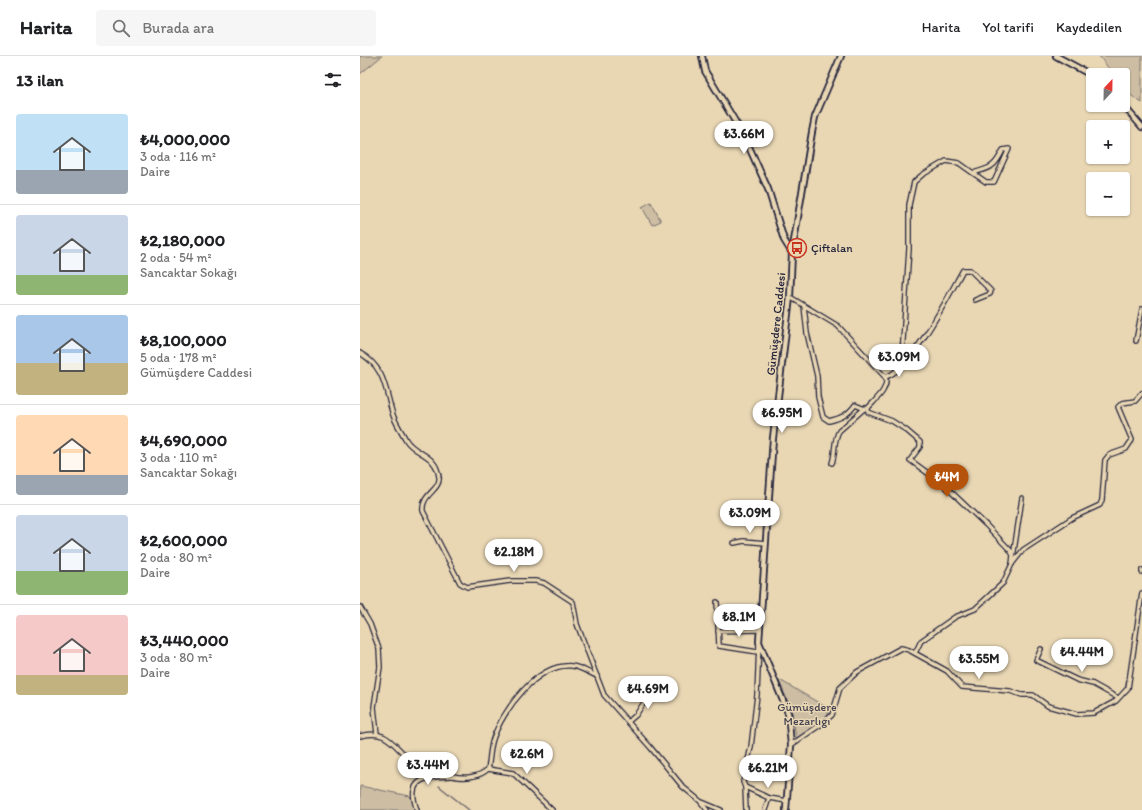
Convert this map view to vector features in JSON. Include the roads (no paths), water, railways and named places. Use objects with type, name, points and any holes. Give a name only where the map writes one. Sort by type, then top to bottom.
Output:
[{"type":"street","points":[[702,56],[705,71],[745,138],[768,189],[784,240],[792,253]]},
{"type":"street","name":"Gümüşdere Caddesi","points":[[786,810],[791,745],[788,712],[759,642],[758,630],[773,438],[790,297],[792,253],[812,132],[818,110],[841,56]]},
{"type":"street","points":[[1056,56],[1086,72]]},
{"type":"street","points":[[1129,112],[1142,127]]},
{"type":"street","points":[[896,371],[900,364],[903,348],[909,249],[908,205],[914,182],[922,175],[946,161],[959,163],[986,182],[994,182],[1009,149],[1003,150],[996,164],[993,166],[973,172]]},
{"type":"street","points":[[885,377],[896,371],[916,349],[963,270],[970,270],[991,291],[990,294],[975,300]]},
{"type":"street","points":[[790,297],[838,326],[885,377],[887,382],[886,387],[866,408],[838,431],[836,435],[832,463]]},
{"type":"street","points":[[804,306],[807,333],[817,376],[818,397],[823,418],[829,421],[838,419],[845,416],[855,405],[866,408],[871,414],[892,421],[906,430],[920,442],[920,447],[910,460],[944,485],[986,525],[1010,550],[1012,555],[1012,564]]},
{"type":"street","points":[[1136,341],[1142,309]]},
{"type":"street","points":[[360,353],[371,359],[385,381],[394,417],[407,442],[431,459],[440,478],[438,486],[427,496],[422,506],[423,511],[460,583],[467,587],[510,581],[536,580],[544,583],[573,602],[577,624],[604,695],[629,721],[683,788],[700,801],[707,810]]},
{"type":"street","points":[[916,653],[921,641],[955,616],[975,608],[1003,583],[1012,564],[1023,550],[1072,518],[1100,505],[1102,500],[1105,460],[1109,455],[1126,449],[1132,440],[1118,407],[1122,403],[1135,401],[1142,393]]},
{"type":"street","points":[[1012,564],[1022,498]]},
{"type":"street","points":[[734,543],[744,541],[766,543]]},
{"type":"street","points":[[791,745],[832,715],[840,688],[857,672],[896,649],[901,648],[916,653],[947,671],[962,686],[1033,695],[1048,706],[1077,714],[1094,713],[1118,698],[1128,688],[1142,593]]},
{"type":"street","points":[[717,602],[719,646],[758,652]]},
{"type":"street","points":[[360,607],[370,624],[379,649],[380,667],[374,707],[377,734]]},
{"type":"street","points":[[718,617],[760,617]]},
{"type":"street","points":[[718,630],[758,630]]},
{"type":"street","points":[[746,810],[745,787],[743,782],[753,732],[757,694],[759,642]]},
{"type":"street","points":[[1041,649],[1036,660],[1078,680],[1093,684],[1118,698]]},
{"type":"street","points":[[417,810],[412,793],[417,783],[424,779],[453,776],[469,778],[483,773],[488,769],[493,740],[504,714],[538,677],[552,669],[570,666],[580,668],[597,676]]},
{"type":"street","points":[[629,721],[636,715],[654,687]]},
{"type":"street","points":[[360,736],[377,734],[392,740],[400,750],[414,762],[453,776]]},
{"type":"street","points":[[488,769],[513,773],[552,810]]},
{"type":"street","points":[[745,787],[769,798],[786,801]]},
{"type":"street","points":[[765,810],[769,798]]},
{"type":"street","points":[[700,801],[722,810]]},
{"type":"waterway","points":[[439,786],[469,810]]},
{"type":"place","name":"Çiftalan","points":[[797,248]]},
{"type":"park label","name":"Gümüşdere Mezarlığı","points":[[807,714]]}]
